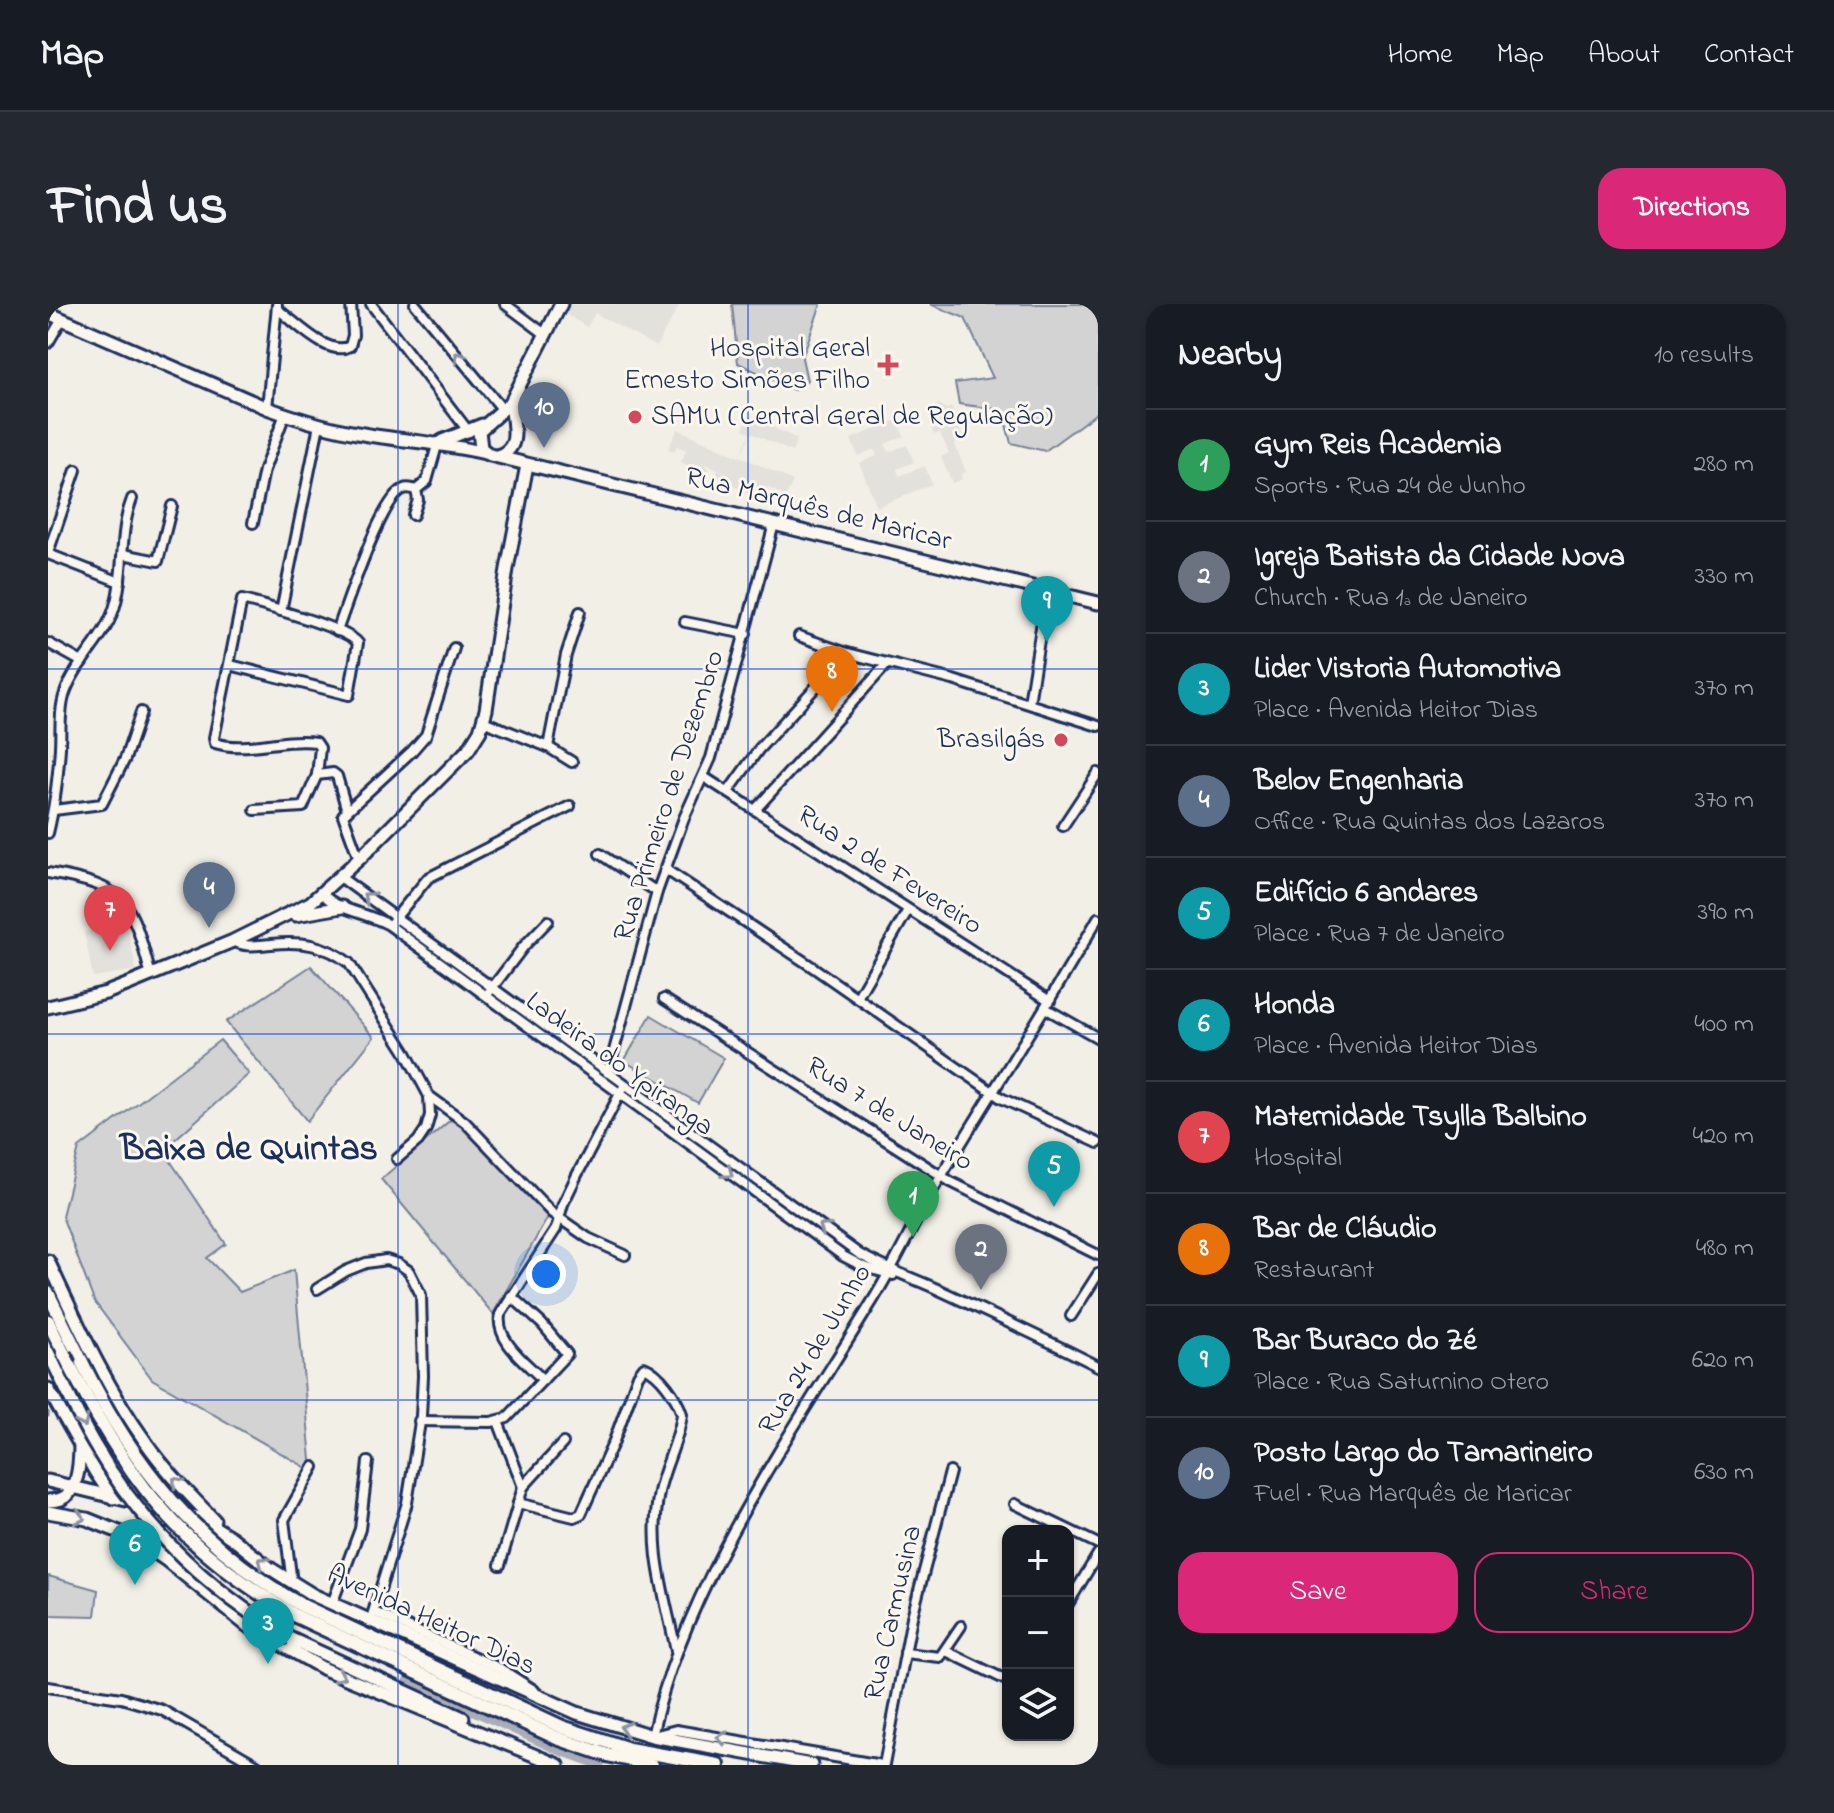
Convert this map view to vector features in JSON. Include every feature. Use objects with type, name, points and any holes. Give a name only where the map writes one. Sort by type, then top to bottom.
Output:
[{"type":"highway","points":[[48,1293],[128,1445],[172,1504],[237,1563],[299,1610],[557,1738],[607,1755],[652,1765]]},
{"type":"highway","points":[[48,1321],[117,1452],[163,1512],[219,1565],[263,1597],[299,1610],[562,1727],[629,1749],[718,1765]]},
{"type":"main road","points":[[507,406],[514,437],[508,452],[492,455],[479,443],[479,431],[507,406],[561,304]]},
{"type":"main road","name":"Rua Marquês de Maricar","points":[[48,313],[267,408],[319,425],[492,455],[1098,603]]},
{"type":"main road","points":[[48,1007],[106,993],[284,918],[323,894],[468,750],[483,721],[527,465],[505,422],[488,422],[436,447]]},
{"type":"main road","points":[[284,918],[342,907]]},
{"type":"main road","points":[[48,1261],[111,1388],[143,1440],[186,1492],[232,1538]]},
{"type":"main road","points":[[48,1352],[93,1442],[122,1488],[153,1528],[211,1585],[257,1619],[291,1639],[455,1714],[512,1745]]},
{"type":"main road","points":[[48,1389],[113,1498]]},
{"type":"main road","points":[[48,1501],[61,1499],[72,1488],[79,1465],[80,1444]]},
{"type":"main road","name":"Avenida Heitor Dias","points":[[48,1481],[200,1518],[292,1583],[332,1604],[372,1617],[555,1704],[652,1736],[811,1765]]},
{"type":"main road","points":[[166,1560],[160,1548],[158,1527],[161,1520],[173,1511]]},
{"type":"main road","points":[[48,1512],[112,1527],[149,1546],[245,1624],[295,1655],[352,1682],[558,1765]]},
{"type":"street","points":[[277,306],[326,346],[340,349],[352,342],[351,304]]},
{"type":"street","points":[[371,304],[469,432]]},
{"type":"street","points":[[415,304],[507,406]]},
{"type":"street","points":[[505,304],[545,334]]},
{"type":"street","points":[[267,408],[277,306]]},
{"type":"street","points":[[48,343],[62,319]]},
{"type":"street","points":[[253,523],[261,478],[285,414]]},
{"type":"street","points":[[281,611],[319,425]]},
{"type":"street","points":[[337,631],[382,513],[400,491],[416,490],[427,481],[436,447]]},
{"type":"street","points":[[76,470],[48,553],[120,582]]},
{"type":"street","points":[[413,515],[418,500],[416,490]]},
{"type":"street","points":[[48,829],[54,810],[62,701],[68,685],[112,616],[120,582],[126,518],[132,499]]},
{"type":"street","points":[[123,554],[158,561],[172,506]]},
{"type":"street","name":"Rua Primeiro de Dezembro","points":[[606,1082],[657,892],[684,818],[704,777],[774,524]]},
{"type":"street","points":[[1029,703],[1047,590]]},
{"type":"street","points":[[230,665],[349,695],[358,643],[355,638],[337,631],[242,600],[215,743],[225,746],[303,741],[316,742],[320,748],[317,775],[303,807],[255,810]]},
{"type":"street","points":[[548,747],[566,655],[580,612]]},
{"type":"street","points":[[685,622],[746,634]]},
{"type":"street","points":[[799,636],[847,653],[953,680],[1098,726]]},
{"type":"street","points":[[48,643],[82,662]]},
{"type":"street","points":[[359,859],[343,815],[426,735],[454,648]]},
{"type":"street","points":[[728,792],[759,749],[847,653]]},
{"type":"street","points":[[755,810],[887,664]]},
{"type":"street","points":[[54,810],[102,804],[122,767],[141,712]]},
{"type":"street","points":[[483,721],[548,747],[572,762]]},
{"type":"street","points":[[317,775],[333,773],[337,776],[347,811]]},
{"type":"street","points":[[1063,826],[1098,773]]},
{"type":"street","name":"Rua 2 de Fevereiro","points":[[704,777],[1098,1038]]},
{"type":"street","points":[[389,925],[428,878],[570,806]]},
{"type":"street","points":[[600,854],[657,892]]},
{"type":"street","points":[[665,869],[994,1093],[1098,1143]]},
{"type":"street","points":[[48,873],[97,883],[124,901],[136,919],[151,976]]},
{"type":"street","name":"Ladeira do Ypiranga","points":[[340,877],[606,1082],[623,1088]]},
{"type":"street","name":"Ladeira do Ypiranga","points":[[323,894],[332,904],[371,915],[389,925],[609,1072],[623,1088],[856,1258],[889,1272]]},
{"type":"street","points":[[857,998],[908,910]]},
{"type":"street","name":"Rua 24 de Junho","points":[[652,1736],[663,1688],[676,1652],[718,1560],[1098,918]]},
{"type":"street","points":[[489,992],[524,946],[548,921]]},
{"type":"street","points":[[233,941],[249,946],[309,943],[337,954],[349,963],[422,1079],[429,1096],[430,1115],[426,1129],[418,1141],[397,1159]]},
{"type":"street","name":"Rua 7 de Janeiro","points":[[664,999],[942,1177],[1098,1255]]},
{"type":"street","points":[[543,1380],[502,1334],[500,1315],[556,1229],[572,1185],[623,1088]]},
{"type":"street","points":[[429,1096],[465,1122],[546,1208],[588,1238],[625,1255]]},
{"type":"street","points":[[317,1289],[346,1271],[377,1261],[393,1261],[409,1271],[421,1295],[423,1376],[407,1503],[372,1617]]},
{"type":"street","points":[[889,1272],[933,1287],[1098,1366]]},
{"type":"street","points":[[1071,1316],[1098,1274]]},
{"type":"street","points":[[419,1421],[498,1421],[517,1409],[567,1354],[542,1324],[511,1296]]},
{"type":"street","points":[[518,1503],[574,1517],[581,1514],[614,1441],[635,1383],[644,1367],[651,1370],[670,1391],[682,1414],[660,1488],[655,1546],[676,1652]]},
{"type":"street","points":[[498,1421],[523,1487]]},
{"type":"street","points":[[500,1565],[523,1487],[563,1443]]},
{"type":"street","points":[[332,1604],[360,1529],[368,1462]]},
{"type":"street","points":[[292,1583],[284,1520],[314,1467]]},
{"type":"street","name":"Rua Carmusina","points":[[883,1765],[905,1653],[950,1472]]},
{"type":"street","points":[[1015,1504],[1098,1544]]},
{"type":"street","points":[[1072,1597],[1098,1554]]},
{"type":"street","points":[[905,1653],[936,1657],[946,1651],[961,1626]]},
{"type":"street","points":[[946,1651],[1002,1678]]},
{"type":"street","points":[[48,1687],[121,1698],[154,1707],[257,1765]]},
{"type":"street","points":[[652,1736],[676,1730],[883,1765]]},
{"type":"shaded area","points":[[571,304],[679,306],[656,347],[595,313],[587,327],[565,314]]},
{"type":"shaded area","points":[[732,304],[821,304],[802,358],[807,380],[794,390],[738,363]]},
{"type":"shaded area","points":[[930,304],[1098,304],[1098,412],[1045,451],[1011,443],[1002,410],[959,404],[955,383],[993,378],[965,318]]},
{"type":"shaded area","points":[[939,404],[947,409],[951,407],[962,435],[958,436],[955,445],[966,472],[961,474],[962,479],[952,483],[941,457],[949,453],[940,433],[934,435],[929,423],[935,420],[932,408]]},
{"type":"shaded area","points":[[749,416],[797,439],[792,452],[751,433],[740,456],[793,481],[786,496],[766,487],[760,499],[745,492],[747,485],[742,483],[740,489],[715,477],[718,469],[706,464],[709,469],[707,475],[681,462],[686,450],[677,446],[674,451],[668,449],[678,429],[739,457],[750,433],[743,429]]},
{"type":"shaded area","points":[[897,420],[904,436],[885,444],[889,452],[907,445],[914,462],[897,469],[899,476],[925,466],[932,484],[877,507],[859,463],[877,456],[874,449],[858,456],[851,439]]},
{"type":"shaded area","points":[[127,922],[136,970],[93,977],[84,932]]},
{"type":"shaded area","points":[[311,966],[374,1037],[307,1121],[226,1022]]},
{"type":"shaded area","points":[[651,1015],[724,1058],[698,1103],[624,1061]]},
{"type":"shaded area","points":[[220,1040],[249,1074],[163,1150],[226,1244],[207,1258],[240,1292],[294,1270],[312,1471],[152,1379],[94,1301],[62,1216],[79,1148]]},
{"type":"shaded area","points":[[454,1117],[548,1217],[493,1314],[381,1179]]},
{"type":"shaded area","points":[[48,1576],[98,1590],[95,1616],[48,1615]]},
{"type":"waterway","points":[[408,1681],[558,1750],[600,1765]]},
{"type":"place","name":"Hospital Geral Ernesto Simões Filho","points":[[888,365]]},
{"type":"place","name":"SAMU (Central Geral de Regulação)","points":[[635,417]]},
{"type":"place","name":"Posto Largo do Tamarineiro","points":[[544,448]]},
{"type":"place","name":"Bar Buraco do Zé","points":[[1047,642]]},
{"type":"place","name":"Bar de Cláudio","points":[[832,712]]},
{"type":"place","name":"Brasilgás","points":[[1061,740]]},
{"type":"place","name":"Belov Engenharia","points":[[209,928]]},
{"type":"place","name":"Maternidade Tsylla Balbino","points":[[110,951]]},
{"type":"place","name":"Edifício 6 andares","points":[[1054,1207]]},
{"type":"place","name":"Gym Reis Academia","points":[[913,1237]]},
{"type":"place","name":"Igreja Batista da Cidade Nova","points":[[981,1290]]},
{"type":"place","name":"Honda","points":[[135,1585]]},
{"type":"place","name":"Lider Vistoria Automotiva","points":[[268,1664]]},
{"type":"district","name":"Baixa de Quintas","points":[[249,1150]]}]
